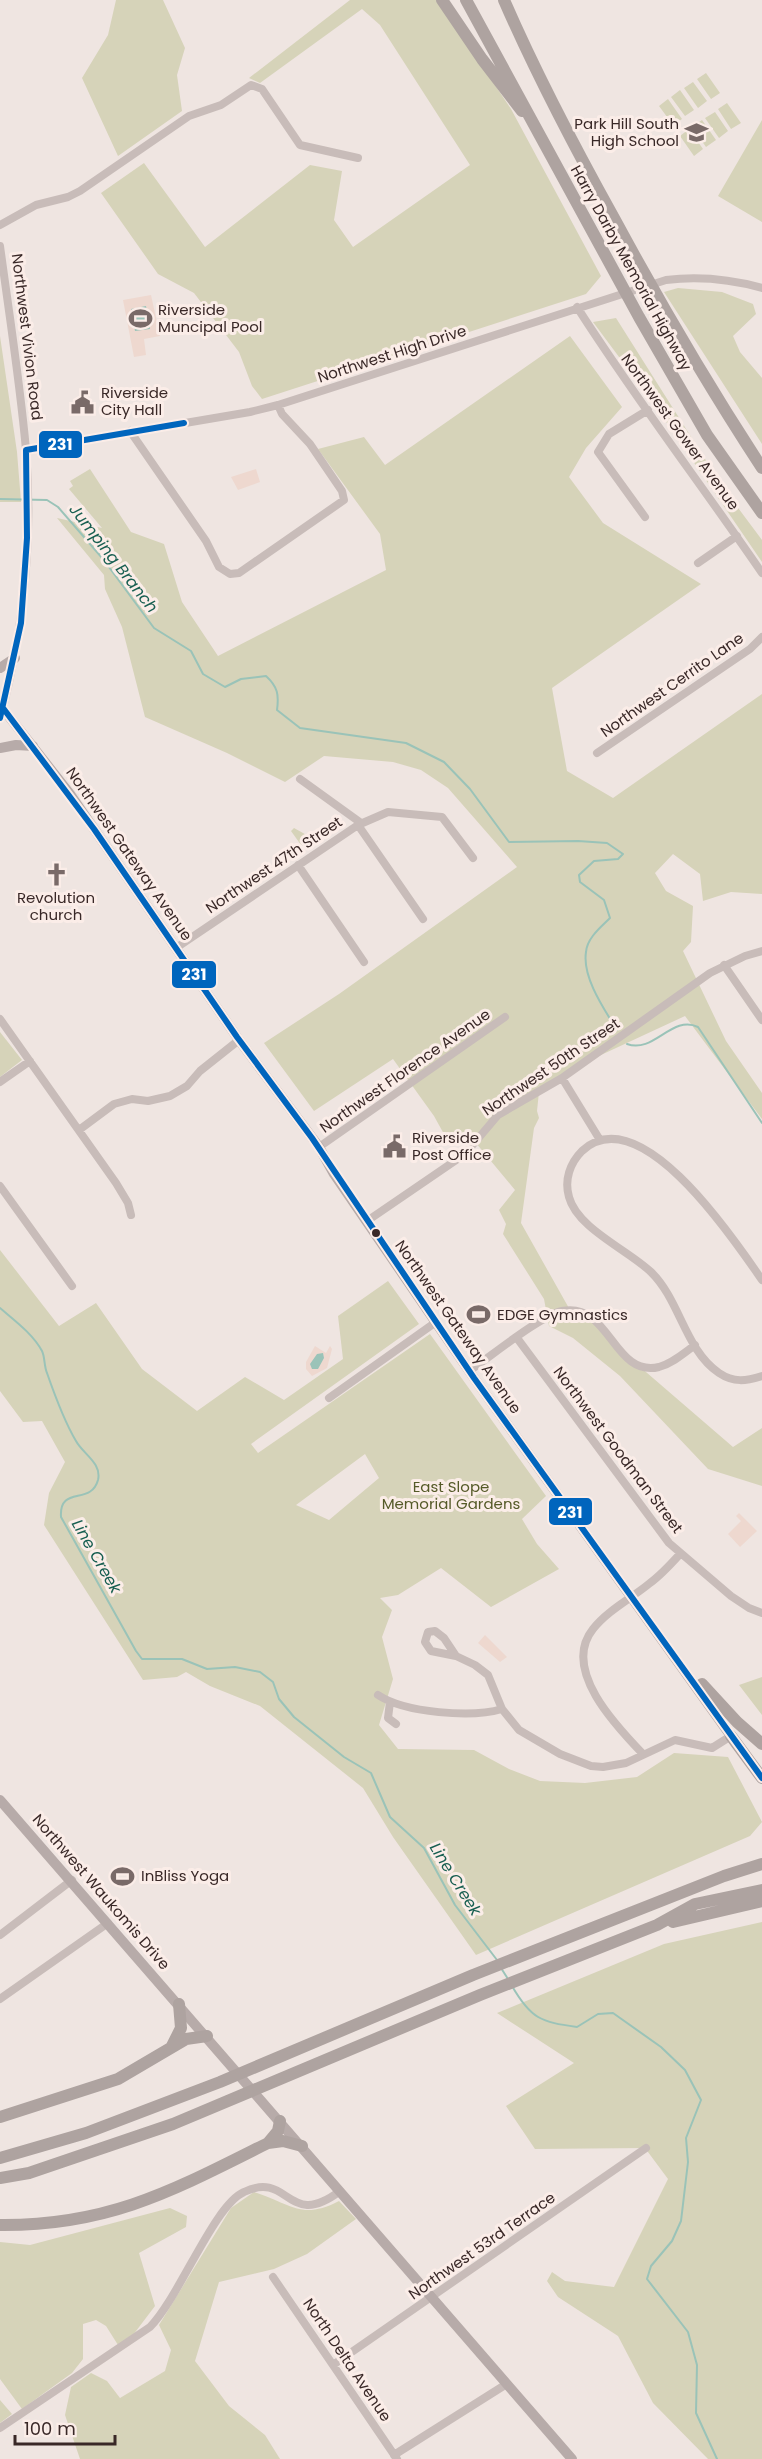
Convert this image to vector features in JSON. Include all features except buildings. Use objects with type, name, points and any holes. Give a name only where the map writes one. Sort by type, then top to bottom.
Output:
[{"type":"highway","points":[[442,0],[482,59],[541,136]]},
{"type":"highway","name":"Harry Darby Memorial Highway","points":[[466,0],[589,229],[707,435],[762,513]]},
{"type":"highway","name":"Harry Darby Memorial Highway","points":[[504,0],[530,60],[665,311],[718,401],[762,468]]},
{"type":"highway","points":[[702,1684],[737,1722],[762,1744]]},
{"type":"highway","points":[[731,1736],[762,1778]]},
{"type":"highway","points":[[724,1876],[762,1857]]},
{"type":"highway","points":[[0,2158],[86,2133],[220,2082],[531,1952],[724,1876],[762,1864]]},
{"type":"highway","points":[[0,2178],[28,2173],[173,2124],[480,1995],[657,1925],[695,1904],[762,1890]]},
{"type":"highway","points":[[657,1925],[762,1901]]},
{"type":"highway","points":[[172,2047],[181,2028],[179,2004]]},
{"type":"highway","points":[[0,2117],[118,2079],[195,2035],[207,2036]]},
{"type":"highway","points":[[268,2143],[278,2131],[280,2121]]},
{"type":"highway","points":[[0,2225],[32,2225],[78,2220],[134,2206],[178,2188],[268,2143],[284,2141],[302,2146]]},
{"type":"main road","points":[[0,668],[15,658]]},
{"type":"main road","name":"Northwest Gateway Avenue","points":[[1,710],[33,746],[239,1040],[319,1147],[469,1371],[731,1736]]},
{"type":"main road","points":[[0,748],[33,746]]},
{"type":"main road","name":"Northwest Gateway Avenue","points":[[664,1642],[676,1652],[702,1684]]},
{"type":"main road","name":"Northwest Waukomis Drive","points":[[2,1806],[72,1880],[505,2385],[572,2459]]},
{"type":"street","points":[[0,225],[36,205],[68,197],[80,191],[200,111],[221,105],[248,86],[255,85],[262,89],[300,145],[358,158]]},
{"type":"street","name":"Northwest Vivion Road","points":[[0,246],[26,450],[27,484],[25,576],[15,658],[1,710]]},
{"type":"street","name":"Northwest High Drive","points":[[26,450],[278,405],[638,287],[691,277],[714,278],[762,288]]},
{"type":"street","name":"Northwest Gower Avenue","points":[[577,307],[762,573]]},
{"type":"street","points":[[130,431],[206,541],[219,567],[225,573],[239,573],[344,500],[342,491],[310,444],[282,414],[278,405]]},
{"type":"street","points":[[645,517],[598,452],[609,434],[648,410]]},
{"type":"street","points":[[698,563],[737,536]]},
{"type":"street","name":"Northwest Cerrito Lane","points":[[597,753],[750,648],[762,637]]},
{"type":"street","points":[[300,779],[360,824],[423,919]]},
{"type":"street","name":"Northwest 47th Street","points":[[176,948],[360,824],[387,812],[439,815],[446,819],[473,858]]},
{"type":"street","points":[[298,865],[364,962]]},
{"type":"street","name":"Northwest 50th Street","points":[[367,1221],[465,1154],[498,1115],[562,1078],[724,965],[762,951]]},
{"type":"street","points":[[724,965],[762,1020]]},
{"type":"street","name":"Northwest Florence Avenue","points":[[319,1147],[505,1017]]},
{"type":"street","points":[[0,1019],[128,1203],[131,1215]]},
{"type":"street","points":[[79,1130],[114,1104],[132,1099],[148,1101],[171,1096],[188,1086],[200,1071],[239,1040]]},
{"type":"street","points":[[0,1082],[30,1061]]},
{"type":"street","points":[[562,1078],[600,1140]]},
{"type":"street","points":[[762,1280],[712,1210],[692,1188],[629,1141],[614,1138],[600,1140],[583,1149],[569,1170],[567,1182],[571,1202],[585,1221],[657,1278],[695,1345],[711,1367],[721,1375],[746,1381],[762,1376]]},
{"type":"street","points":[[0,1186],[72,1286]]},
{"type":"street","points":[[469,1371],[560,1311],[582,1311],[599,1322],[629,1360],[649,1368],[669,1363],[695,1345]]},
{"type":"street","points":[[329,1398],[436,1322]]},
{"type":"street","name":"Northwest Goodman Street","points":[[517,1338],[644,1512],[680,1554],[741,1604],[762,1613]]},
{"type":"street","points":[[643,1754],[612,1719],[585,1674],[582,1664],[583,1648],[594,1628],[631,1596],[659,1576],[680,1554]]},
{"type":"street","points":[[456,1656],[476,1665],[488,1675],[502,1709],[519,1730],[533,1741],[591,1766],[615,1766],[675,1740],[712,1748],[731,1736]]},
{"type":"street","points":[[378,1695],[390,1702],[469,1715],[502,1709]]},
{"type":"street","points":[[390,1702],[388,1718],[396,1724]]},
{"type":"street","points":[[0,1935],[72,1880]]},
{"type":"street","points":[[0,1999],[108,1923]]},
{"type":"street","name":"Northwest 53rd Terrace","points":[[333,2365],[646,2148]]},
{"type":"street","points":[[0,2428],[150,2327],[164,2311],[225,2208],[240,2193],[255,2188],[271,2188],[298,2204],[312,2206],[322,2204],[340,2191]]},
{"type":"street","name":"North Delta Avenue","points":[[273,2277],[396,2457]]},
{"type":"street","points":[[396,2457],[505,2385]]},
{"type":"green space","points":[[116,0],[163,0],[185,48],[177,75],[182,111],[118,156],[82,78],[108,35]]},
{"type":"green space","points":[[350,0],[438,0],[511,109],[601,276],[586,294],[262,399],[252,386],[239,352],[194,293],[158,274],[101,193],[144,163],[205,247],[310,165],[342,171],[334,220],[353,247],[470,165],[380,25],[362,9],[260,83],[249,78]]},
{"type":"green space","points":[[706,73],[720,93],[711,99],[697,79]]},
{"type":"green space","points":[[693,82],[707,101],[698,108],[684,88]]},
{"type":"green space","points":[[680,90],[694,110],[685,116],[671,97]]},
{"type":"green space","points":[[668,99],[682,119],[673,125],[659,106]]},
{"type":"green space","points":[[727,103],[741,123],[731,129],[718,109]]},
{"type":"green space","points":[[715,112],[728,131],[719,138],[705,118]]},
{"type":"green space","points":[[702,120],[716,140],[706,147],[692,127]]},
{"type":"green space","points":[[762,120],[762,222],[718,196]]},
{"type":"green space","points":[[689,129],[703,149],[694,156],[680,136]]},
{"type":"green space","points":[[678,288],[722,292],[753,304],[756,314],[733,336],[740,352],[762,378],[762,444],[664,292]]},
{"type":"green space","points":[[616,318],[724,489],[762,540],[762,562],[654,404],[593,322]]},
{"type":"green space","points":[[0,336],[17,452],[21,502],[0,502]]},
{"type":"green space","points":[[570,336],[622,407],[586,448],[569,477],[603,523],[701,584],[552,688],[567,771],[613,798],[762,694],[762,894],[731,892],[703,901],[700,874],[673,854],[655,873],[666,891],[693,906],[691,942],[683,951],[726,1041],[762,1093],[762,1119],[685,1016],[588,1061],[539,1092],[537,1111],[539,1118],[534,1128],[521,1223],[570,1310],[582,1311],[639,1366],[733,1447],[762,1428],[762,1486],[708,1469],[620,1376],[573,1338],[549,1326],[544,1299],[503,1234],[506,1224],[499,1210],[515,1190],[466,1131],[450,1145],[434,1116],[393,1059],[314,1111],[264,1043],[339,994],[517,867],[448,788],[421,770],[393,762],[324,756],[285,782],[227,753],[145,717],[122,627],[105,589],[104,575],[57,518],[102,528],[69,489],[73,486],[70,481],[90,469],[131,532],[164,544],[182,602],[218,656],[386,570],[380,534],[318,449],[364,437],[385,465]]},
{"type":"green space","points":[[294,828],[312,838],[314,843],[309,847],[301,845],[291,831]]},
{"type":"green space","points":[[0,1032],[22,1060],[0,1077]]},
{"type":"green space","name":"East Slope Memorial Gardens","points":[[0,1250],[59,1326],[96,1303],[142,1369],[197,1411],[245,1377],[284,1400],[343,1359],[338,1316],[388,1281],[419,1324],[251,1444],[258,1453],[430,1334],[546,1496],[522,1519],[537,1544],[559,1569],[491,1607],[441,1568],[398,1595],[380,1598],[392,1610],[382,1637],[393,1679],[379,1725],[398,1749],[474,1750],[509,1769],[540,1781],[585,1783],[637,1777],[674,1753],[728,1757],[762,1822],[750,1836],[476,1955],[393,1837],[363,1788],[260,1706],[210,1686],[186,1672],[177,1677],[143,1680],[44,1525],[49,1493],[65,1462],[42,1421],[23,1422],[0,1391]],"holes":[[[365,1454],[379,1478],[329,1520],[296,1505]]]},
{"type":"green space","points":[[762,1677],[762,1715],[739,1685]]},
{"type":"green space","points":[[762,1922],[762,2459],[708,2459],[653,2403],[618,2336],[558,2297],[547,2281],[552,2272],[565,2281],[614,2287],[668,2179],[645,2148],[535,2149],[506,2106],[574,2063],[497,2013],[664,1944]]},
{"type":"green space","points":[[254,2192],[305,2210],[315,2210],[339,2201],[356,2219],[307,2254],[274,2269],[219,2282],[195,2361],[229,2406],[265,2435],[280,2459],[80,2459],[65,2415],[71,2387],[91,2373],[107,2381],[120,2398],[165,2371],[171,2350],[159,2325],[231,2208]]},
{"type":"green space","points":[[170,2208],[187,2216],[186,2227],[139,2253],[155,2306],[133,2335],[118,2345],[106,2326],[96,2320],[83,2324],[83,2359],[72,2373],[22,2409],[0,2379],[0,2242],[30,2245]]},
{"type":"green space","points":[[0,2400],[12,2414],[0,2423]]},
{"type":"shaded area","points":[[151,295],[160,336],[144,339],[146,355],[134,357],[123,300]]},
{"type":"shaded area","points":[[256,469],[260,482],[238,490],[231,477]]},
{"type":"shaded area","points":[[315,1346],[326,1353],[330,1346],[332,1349],[327,1368],[312,1376],[306,1369],[306,1362]]},
{"type":"shaded area","points":[[739,1513],[757,1531],[740,1547],[728,1534],[741,1521],[736,1516]]},
{"type":"shaded area","points":[[485,1635],[507,1657],[500,1662],[478,1643]]},
{"type":"water","name":"Riverside Muncipal Pool","points":[[146,306],[150,329],[135,331],[131,309]]},
{"type":"water","points":[[323,1353],[324,1358],[318,1369],[312,1369],[310,1364],[317,1354]]},
{"type":"waterway","name":"Jumping Branch","points":[[0,499],[47,500],[58,507],[103,559],[154,628],[191,651],[203,674],[225,687],[241,679],[266,676],[277,692],[277,710],[300,728],[406,743],[444,762],[470,789],[509,842],[607,843],[623,854],[618,859],[594,861],[579,875],[580,882],[604,900],[610,918],[589,942],[586,962],[587,972],[595,992],[617,1030]]},
{"type":"waterway","name":"Jumping Branch","points":[[627,1044],[637,1046],[646,1044],[680,1026],[689,1024],[698,1027],[762,1123]]},
{"type":"waterway","name":"Line Creek","points":[[0,1308],[28,1333],[42,1351],[46,1370],[68,1425],[79,1446],[95,1464],[98,1480],[94,1488],[83,1495],[65,1501],[61,1517],[142,1659],[182,1659],[207,1669],[235,1667],[260,1672],[273,1682],[279,1699],[294,1717],[344,1757],[371,1773],[390,1817],[424,1848],[455,1905],[497,1960]]},
{"type":"waterway","name":"Line Creek","points":[[501,1968],[508,1979]]},
{"type":"waterway","name":"Line Creek","points":[[512,1986],[525,2006],[546,2021],[577,2027],[598,2014],[613,2013],[661,2047],[685,2070],[701,2100],[686,2138],[688,2162],[681,2221],[672,2241],[651,2266],[647,2279],[688,2332],[697,2365],[696,2413],[717,2459]]},
{"type":"transit line","name":"231","points":[[0,718],[21,623],[27,538],[26,450],[184,423]]},
{"type":"transit line","name":"231","points":[[3,708],[94,829],[237,1037],[312,1138],[474,1378],[762,1778]]},
{"type":"place","name":"Park Hill South High School","points":[[697,133]]},
{"type":"place","name":"Riverside Muncipal Pool","points":[[140,319]]},
{"type":"place","name":"Riverside City Hall","points":[[83,402]]},
{"type":"place","name":"Revolution church","points":[[56,874]]},
{"type":"place","name":"Riverside Post Office","points":[[394,1147]]},
{"type":"place","name":"EDGE Gymnastics","points":[[479,1315]]},
{"type":"place","name":"InBliss Yoga","points":[[123,1876]]}]
